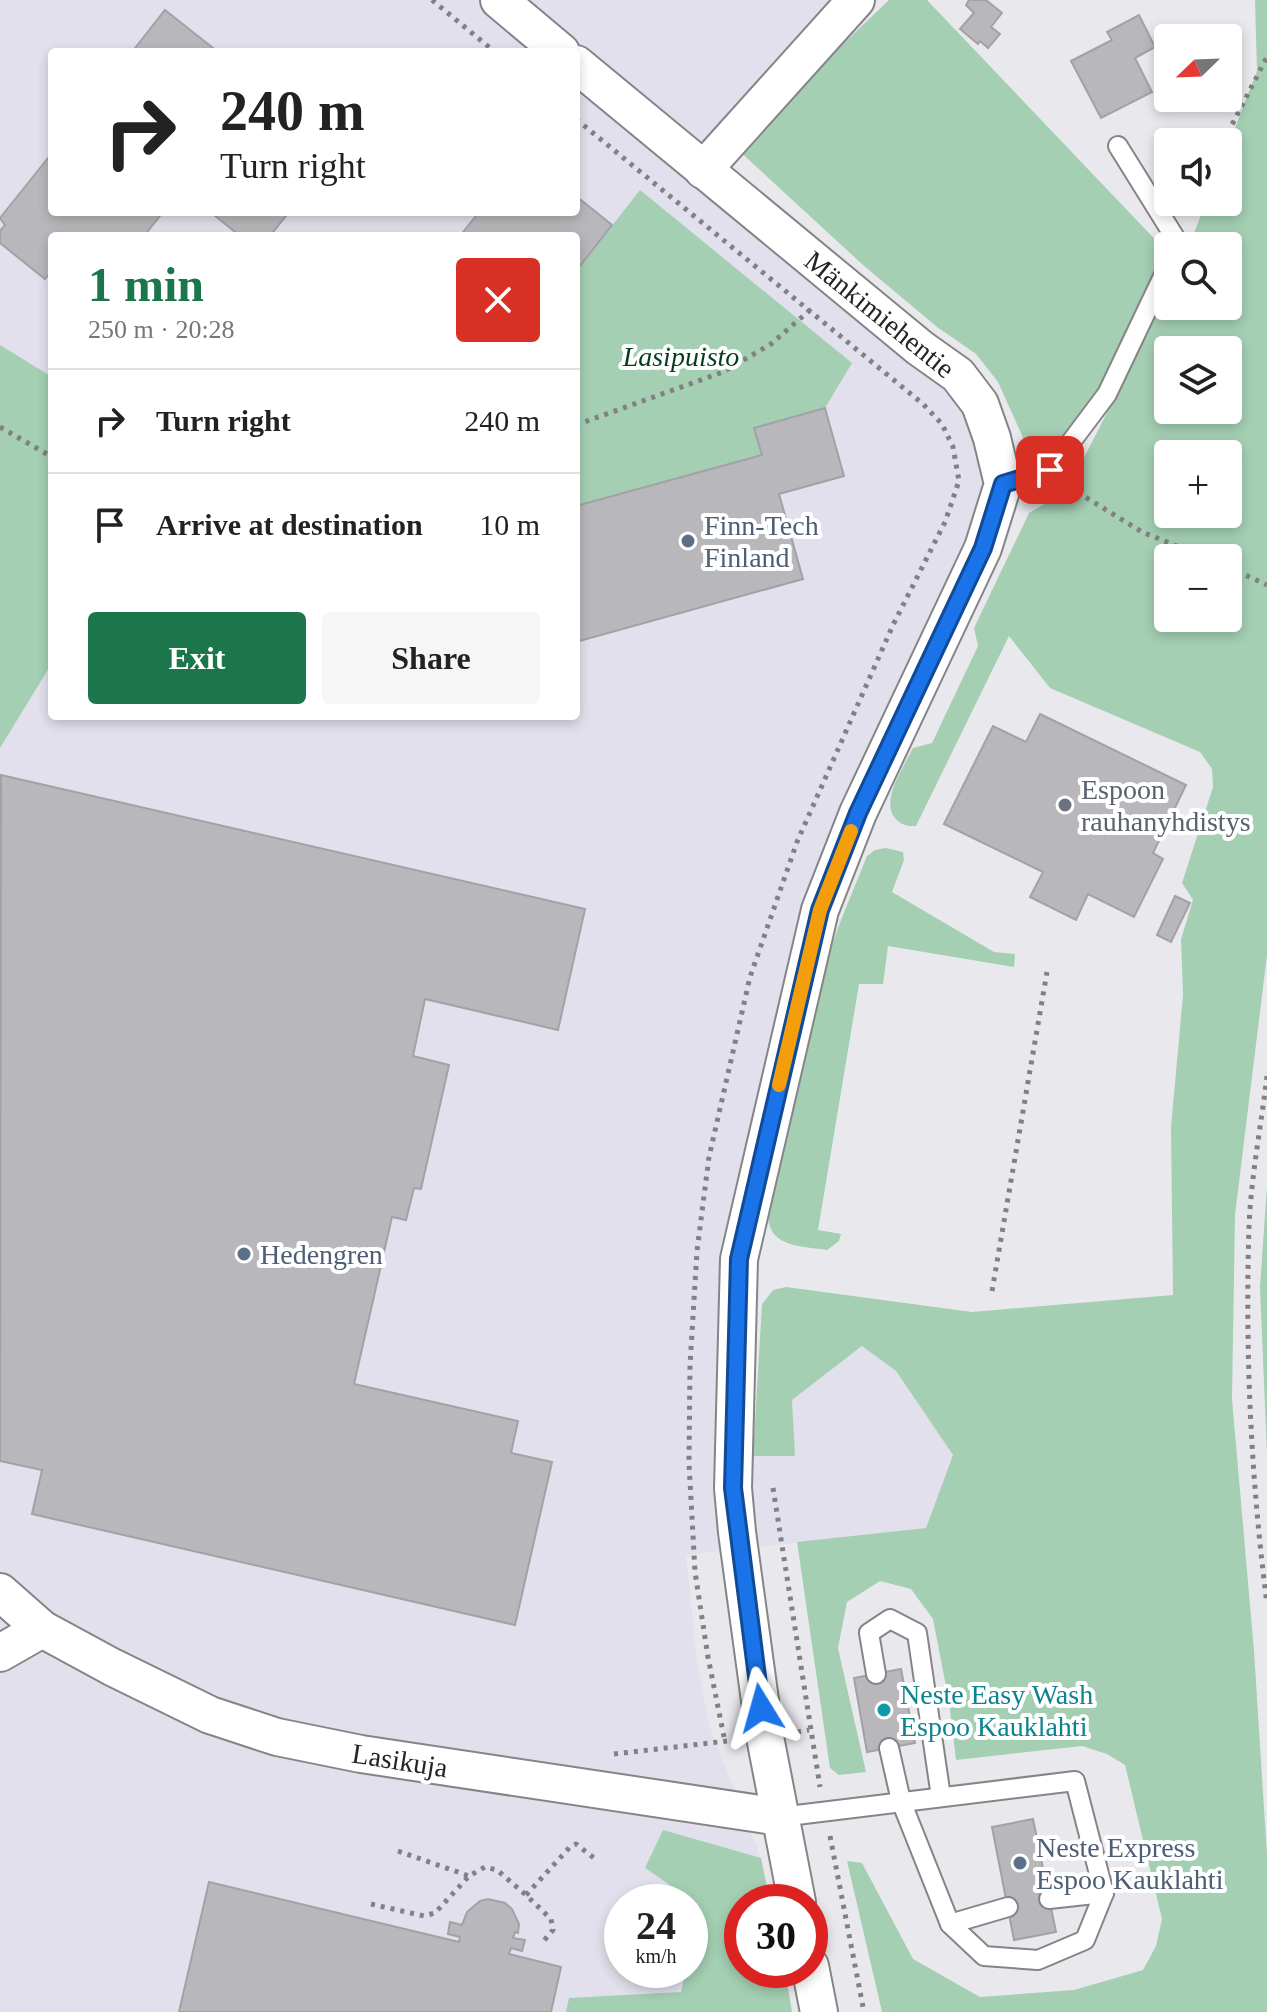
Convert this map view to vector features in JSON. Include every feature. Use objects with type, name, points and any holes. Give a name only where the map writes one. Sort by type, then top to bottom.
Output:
[{"type":"street","points":[[499,0],[556,48]]},
{"type":"street","points":[[703,170],[856,0]]},
{"type":"street","name":"Mänkimiehentie","points":[[580,67],[840,283],[958,375],[980,404],[1003,484]]},
{"type":"street","points":[[793,1884],[765,1737],[733,1488],[739,1259],[820,910],[858,813],[983,548],[1003,484]]},
{"type":"street","name":"Lasikuja","points":[[0,1592],[42,1629],[210,1715],[277,1737],[376,1757],[780,1817]]},
{"type":"street","points":[[0,1653],[42,1629]]},
{"type":"street","points":[[814,1988],[819,2012]]},
{"type":"lane","points":[[1118,146],[1172,232]]},
{"type":"lane","points":[[1003,484],[1050,470],[1107,394],[1154,300]]},
{"type":"lane","points":[[876,1674],[869,1633],[890,1619],[917,1633],[941,1797]]},
{"type":"lane","points":[[780,1817],[825,1810],[901,1801],[941,1797],[1075,1781],[1104,1893],[1085,1940],[1038,1960],[984,1956],[950,1924],[901,1801],[889,1748]]},
{"type":"lane","points":[[1049,1899],[1104,1893]]},
{"type":"lane","points":[[950,1924],[1008,1907]]},
{"type":"path","points":[[432,0],[490,48]]},
{"type":"path","points":[[1230,128],[1267,57]]},
{"type":"path","points":[[580,122],[923,404],[942,424],[953,447],[959,481],[945,522],[893,625],[797,842],[750,977],[709,1157],[696,1265],[690,1365],[689,1463],[695,1572],[725,1742],[598,1755]]},
{"type":"path","points":[[580,424],[723,372],[771,344],[840,283]]},
{"type":"path","points":[[0,427],[48,455]]},
{"type":"path","points":[[1050,470],[1071,489],[1142,532],[1172,544]]},
{"type":"path","points":[[1242,573],[1267,585]]},
{"type":"path","points":[[992,1291],[1047,972]]},
{"type":"path","points":[[1267,1076],[1250,1224],[1249,1343],[1256,1490],[1267,1604]]},
{"type":"path","points":[[773,1488],[809,1730],[864,2012]]},
{"type":"path","points":[[526,1895],[570,1847],[576,1844],[594,1858]]},
{"type":"path","points":[[398,1851],[469,1876]]},
{"type":"path","points":[[371,1904],[424,1916],[435,1913],[469,1876],[485,1867],[497,1870],[551,1919],[553,1930],[542,1943]]},
{"type":"shaded area","points":[[0,0],[856,0],[703,170],[958,375],[1003,484],[858,813],[739,1259],[734,1456],[794,1456],[792,1400],[863,1346],[895,1371],[953,1455],[926,1528],[686,1555],[697,1662],[709,1725],[761,1858],[766,1884],[724,1884],[724,1988],[788,1988],[792,2012],[0,2012]]},
{"type":"green space","points":[[889,0],[927,0],[1154,238],[1154,277],[1112,368],[1088,409],[1059,447],[1025,442],[998,382],[976,354],[937,327],[863,265],[735,147]]},
{"type":"green space","points":[[1255,0],[1267,0],[1267,955],[1235,1215],[1232,1399],[1254,1651],[1267,1855],[1267,2012],[882,2012],[847,1861],[862,1863],[913,1959],[980,1997],[1074,1990],[1143,1970],[1156,1946],[1162,1919],[1125,1765],[1107,1754],[1082,1746],[956,1760],[949,1702],[933,1619],[911,1589],[880,1581],[847,1602],[838,1648],[866,1772],[839,1775],[830,1768],[797,1542],[926,1528],[953,1455],[896,1371],[862,1346],[792,1400],[795,1456],[753,1456],[762,1304],[773,1290],[786,1287],[972,1312],[1173,1295],[1171,1127],[1183,995],[1181,939],[1193,900],[1182,883],[1213,787],[1212,769],[1200,752],[1050,688],[1009,636],[916,826],[898,821],[890,805],[894,785],[913,748],[932,743],[978,646],[974,628],[1029,513],[1067,491],[1154,320],[1242,320],[1242,232],[1194,232],[1201,216],[1242,216],[1242,128],[1235,128],[1257,71]]},
{"type":"green space","name":"Lasipuisto","points":[[640,190],[852,363],[825,408],[754,428],[762,455],[580,505],[580,267]]},
{"type":"green space","points":[[0,345],[48,375],[48,670],[0,748]]},
{"type":"green space","points":[[886,848],[903,852],[904,860],[892,892],[994,952],[1015,954],[1014,967],[888,946],[883,984],[859,984],[818,1230],[841,1234],[839,1241],[827,1250],[789,1244],[775,1235],[768,1217],[795,1078],[822,976],[845,909],[867,856],[875,850]]},
{"type":"green space","points":[[1267,1186],[1267,1455],[1260,1287]]},
{"type":"green space","points":[[663,1830],[761,1858],[766,1884],[724,1884],[724,1988],[788,1988],[792,2012],[566,2012],[569,1998],[708,1988],[708,1884],[669,1884],[645,1868]]},
{"type":"building","points":[[969,0],[986,0],[1002,13],[991,27],[1000,34],[988,48],[960,29],[974,13],[966,5]]},
{"type":"building","points":[[165,10],[213,48],[135,48]]},
{"type":"building","points":[[1139,15],[1154,48],[1135,58],[1152,92],[1101,118],[1071,61],[1112,40],[1107,32]]},
{"type":"building","points":[[48,158],[48,216],[160,216],[147,232],[48,232],[48,275],[45,279],[0,243],[0,231],[5,225],[0,218]]},
{"type":"building","points":[[580,199],[612,225],[580,266],[580,232],[463,232],[476,216],[580,216]]},
{"type":"building","points":[[215,216],[286,216],[273,232],[235,232]]},
{"type":"building","points":[[825,408],[844,476],[779,494],[803,579],[580,641],[580,505],[762,455],[754,428]]},
{"type":"building","name":"Espoon rauhanyhdistys","points":[[1040,714],[1186,785],[1153,853],[1163,859],[1134,917],[1088,894],[1076,920],[1030,897],[1043,872],[944,824],[993,726],[1026,742]]},
{"type":"building","points":[[1,775],[585,909],[558,1030],[425,999],[413,1056],[449,1065],[421,1189],[414,1188],[406,1220],[392,1217],[354,1384],[518,1421],[511,1453],[552,1462],[515,1625],[32,1514],[42,1470],[0,1461]]},
{"type":"building","points":[[1175,896],[1190,903],[1171,942],[1157,935]]},
{"type":"building","name":"Neste Easy Wash Espoo Kauklahti","points":[[901,1669],[915,1743],[867,1752],[854,1678]]},
{"type":"building","name":"Neste Express Espoo Kauklahti","points":[[1033,1819],[1056,1932],[1014,1940],[992,1827]]},
{"type":"building","points":[[209,1882],[459,1942],[460,1937],[448,1934],[450,1922],[462,1925],[467,1912],[480,1901],[488,1899],[505,1903],[512,1909],[519,1924],[518,1933],[515,1932],[513,1938],[525,1940],[522,1951],[511,1948],[509,1954],[561,1967],[551,2012],[179,2012]]},
{"type":"slow traffic","points":[[779,1085],[820,910],[851,831]]},
{"type":"place","name":"Finn-Tech Finland","points":[[688,541]]},
{"type":"place","name":"Espoon rauhanyhdistys","points":[[1065,805]]},
{"type":"place","name":"Hedengren","points":[[244,1254]]},
{"type":"place","name":"Neste Easy Wash Espoo Kauklahti","points":[[884,1710]]},
{"type":"place","name":"Neste Express Espoo Kauklahti","points":[[1020,1863]]},
{"type":"route","points":[[761,1708],[733,1488],[739,1259],[820,910],[858,813],[983,548],[1003,484],[1050,470]]}]
